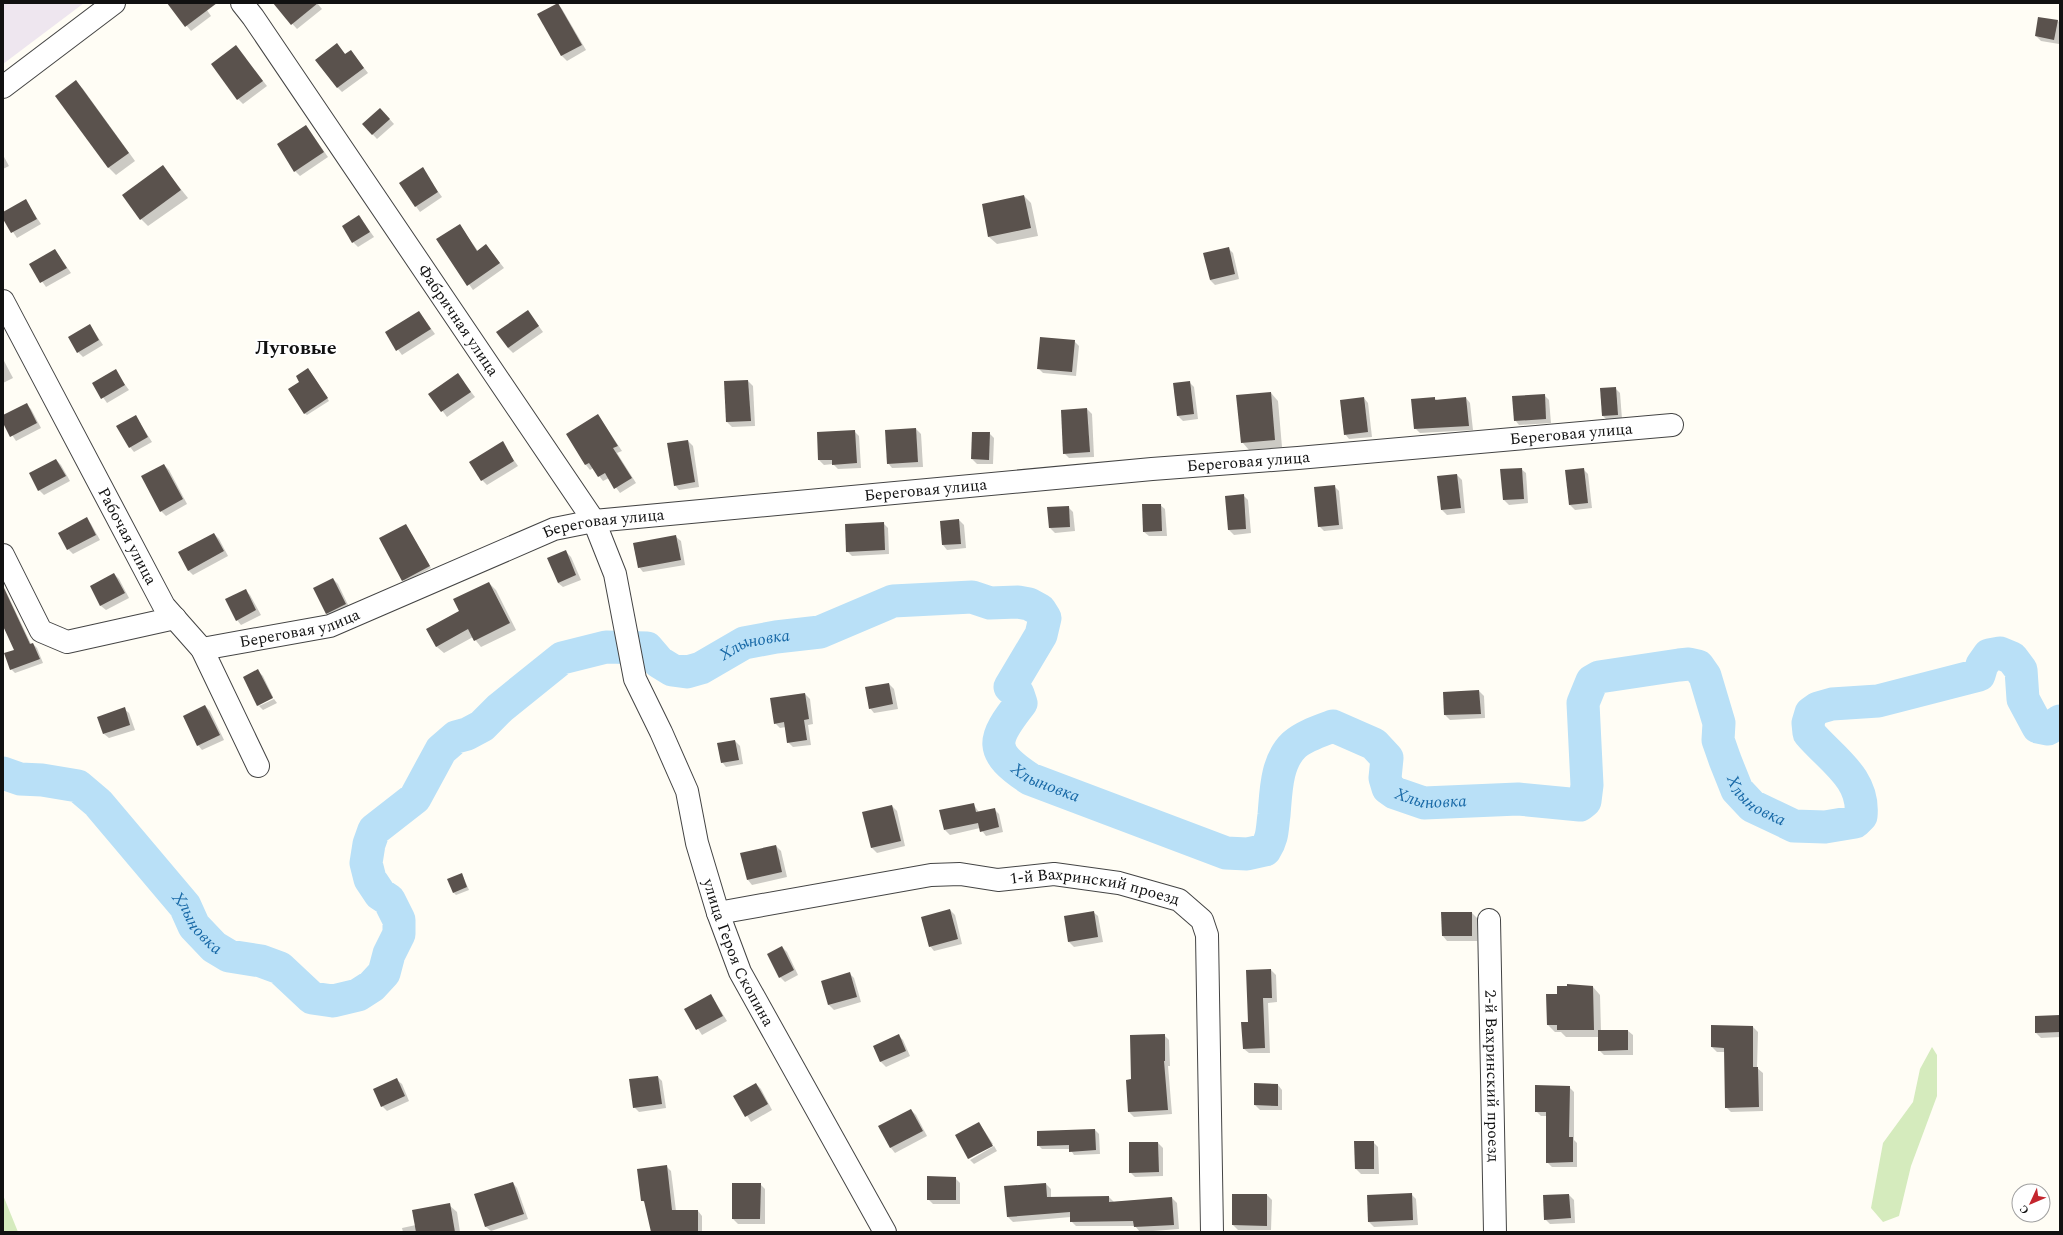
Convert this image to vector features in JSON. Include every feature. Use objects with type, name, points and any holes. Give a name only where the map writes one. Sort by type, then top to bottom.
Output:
[{"type":"street","points":[[3,87],[114,3]]},
{"type":"street","name":"Фабричная улица","points":[[242,3],[254,17],[594,521],[615,574],[629,649]]},
{"type":"street","name":"Рабочая улица","points":[[3,301],[164,606],[202,649],[258,766]]},
{"type":"street","name":"Береговая улица","points":[[202,649],[330,626],[554,529],[594,521],[1144,470],[1672,425]]},
{"type":"street","points":[[3,555],[41,631],[67,642],[175,618]]},
{"type":"street","name":"улица Героя Скопина","points":[[629,649],[635,678],[687,791],[697,843],[718,913],[740,972],[884,1232]]},
{"type":"street","name":"1-й Вахринский проезд","points":[[718,913],[931,875],[960,874],[998,880],[1054,874],[1119,883],[1179,900],[1202,920],[1207,935],[1212,1232]]},
{"type":"street","name":"2-й Вахринский проезд","points":[[1489,920],[1495,1232]]},
{"type":"shaded area","points":[[3,3],[84,3],[3,64]]},
{"type":"green space","points":[[1932,1047],[1937,1055],[1937,1096],[1911,1166],[1899,1216],[1883,1222],[1871,1208],[1883,1143],[1913,1102],[1920,1069]]},
{"type":"green space","points":[[3,1195],[18,1232],[3,1232]]},
{"type":"building","points":[[167,3],[217,3],[185,27]]},
{"type":"building","points":[[273,3],[318,3],[291,25]]},
{"type":"building","points":[[558,3],[582,45],[561,56],[537,14]]},
{"type":"building","points":[[2038,17],[2058,20],[2054,40],[2035,36]]},
{"type":"building","points":[[337,43],[345,54],[351,50],[364,68],[337,88],[315,60]]},
{"type":"building","points":[[236,45],[263,81],[237,100],[211,64]]},
{"type":"building","points":[[76,80],[129,153],[108,168],[55,96]]},
{"type":"building","points":[[380,108],[390,119],[372,135],[362,124]]},
{"type":"building","points":[[306,125],[324,152],[294,172],[277,144]]},
{"type":"building","points":[[163,165],[181,190],[140,220],[122,195]]},
{"type":"building","points":[[423,167],[438,192],[415,207],[399,183]]},
{"type":"building","points":[[1024,195],[1031,228],[988,237],[982,204]]},
{"type":"building","points":[[26,199],[37,219],[11,233],[3,219],[3,212]]},
{"type":"building","points":[[359,215],[370,232],[352,243],[342,226]]},
{"type":"building","points":[[460,224],[477,251],[486,244],[500,263],[467,286],[436,239]]},
{"type":"building","points":[[1229,247],[1235,274],[1210,280],[1203,253]]},
{"type":"building","points":[[55,249],[67,268],[40,283],[29,264]]},
{"type":"building","points":[[528,310],[539,326],[508,348],[496,332]]},
{"type":"building","points":[[419,311],[431,329],[396,351],[385,332]]},
{"type":"building","points":[[90,324],[99,340],[77,353],[68,337]]},
{"type":"building","points":[[1040,337],[1075,340],[1072,372],[1037,369]]},
{"type":"building","points":[[308,368],[328,398],[304,414],[288,389],[299,382],[296,376]]},
{"type":"building","points":[[116,369],[125,385],[101,399],[92,383]]},
{"type":"building","points":[[458,373],[471,392],[441,412],[428,394]]},
{"type":"building","points":[[748,380],[751,421],[726,422],[724,381]]},
{"type":"building","points":[[1190,381],[1194,414],[1177,416],[1173,383]]},
{"type":"building","points":[[1616,387],[1618,415],[1602,416],[1600,388]]},
{"type":"building","points":[[1271,392],[1275,440],[1241,443],[1236,395]]},
{"type":"building","points":[[1545,394],[1546,419],[1514,421],[1512,396]]},
{"type":"building","points":[[1364,397],[1368,432],[1344,435],[1340,400]]},
{"type":"building","points":[[1435,397],[1435,400],[1466,397],[1469,426],[1414,429],[1411,399]]},
{"type":"building","points":[[27,403],[37,423],[10,437],[3,423],[3,415]]},
{"type":"building","points":[[1087,408],[1090,452],[1063,454],[1061,410]]},
{"type":"building","points":[[598,414],[618,446],[613,448],[632,478],[614,489],[605,473],[598,477],[589,463],[585,465],[566,434]]},
{"type":"building","points":[[136,415],[148,437],[129,448],[116,426]]},
{"type":"building","points":[[916,428],[918,462],[887,464],[885,430]]},
{"type":"building","points":[[855,430],[857,463],[832,465],[832,460],[818,460],[817,432]]},
{"type":"building","points":[[972,432],[990,432],[989,460],[971,459]]},
{"type":"building","points":[[688,440],[695,482],[674,486],[667,443]]},
{"type":"building","points":[[503,441],[514,461],[481,481],[469,462]]},
{"type":"building","points":[[56,459],[66,476],[38,491],[29,473]]},
{"type":"building","points":[[164,464],[183,499],[160,512],[141,476]]},
{"type":"building","points":[[1522,468],[1524,499],[1503,500],[1500,469]]},
{"type":"building","points":[[1584,468],[1588,503],[1569,505],[1565,470]]},
{"type":"building","points":[[1457,474],[1461,508],[1441,510],[1437,476]]},
{"type":"building","points":[[1335,485],[1339,525],[1318,527],[1314,487]]},
{"type":"building","points":[[1244,494],[1246,529],[1228,530],[1225,496]]},
{"type":"building","points":[[1142,504],[1161,504],[1162,531],[1143,532]]},
{"type":"building","points":[[1069,506],[1070,527],[1049,528],[1047,507]]},
{"type":"building","points":[[87,517],[96,535],[67,550],[58,533]]},
{"type":"building","points":[[959,519],[961,544],[942,545],[940,521]]},
{"type":"building","points":[[884,522],[885,550],[846,552],[845,524]]},
{"type":"building","points":[[406,524],[430,566],[402,581],[379,538]]},
{"type":"building","points":[[214,533],[224,551],[188,571],[178,552]]},
{"type":"building","points":[[676,535],[681,560],[638,568],[633,543]]},
{"type":"building","points":[[566,550],[576,575],[558,583],[547,558]]},
{"type":"building","points":[[114,573],[125,593],[100,606],[90,586]]},
{"type":"building","points":[[333,578],[346,604],[326,614],[313,588]]},
{"type":"building","points":[[489,582],[510,623],[474,641],[468,629],[436,647],[426,629],[459,611],[453,599]]},
{"type":"building","points":[[3,586],[30,644],[33,643],[40,659],[10,670],[4,653],[14,650],[3,626]]},
{"type":"building","points":[[246,589],[256,610],[236,621],[225,599]]},
{"type":"building","points":[[258,669],[273,698],[257,706],[243,677]]},
{"type":"building","points":[[889,683],[893,704],[869,709],[865,687]]},
{"type":"building","points":[[1479,690],[1481,714],[1444,715],[1443,692]]},
{"type":"building","points":[[805,693],[809,719],[804,720],[807,740],[787,743],[784,722],[774,724],[770,698]]},
{"type":"building","points":[[205,705],[220,735],[197,746],[183,716]]},
{"type":"building","points":[[125,707],[130,725],[103,734],[97,717]]},
{"type":"building","points":[[735,740],[739,760],[721,763],[717,743]]},
{"type":"building","points":[[974,803],[976,812],[995,808],[999,827],[980,832],[978,823],[944,830],[939,810]]},
{"type":"building","points":[[892,805],[901,841],[871,848],[862,812]]},
{"type":"building","points":[[776,845],[782,872],[747,880],[740,853]]},
{"type":"building","points":[[462,873],[467,887],[453,893],[447,879]]},
{"type":"building","points":[[950,909],[958,939],[929,947],[921,917]]},
{"type":"building","points":[[1094,911],[1098,937],[1068,942],[1064,916]]},
{"type":"building","points":[[1441,912],[1472,912],[1472,936],[1442,936]]},
{"type":"building","points":[[782,946],[794,970],[779,978],[767,954]]},
{"type":"building","points":[[1271,969],[1272,998],[1263,998],[1265,1048],[1243,1049],[1241,1022],[1248,1022],[1246,970]]},
{"type":"building","points":[[850,972],[857,997],[828,1005],[821,981]]},
{"type":"building","points":[[1567,984],[1593,986],[1594,1030],[1557,1030],[1557,1025],[1547,1025],[1546,994],[1557,994],[1557,986],[1567,986]]},
{"type":"building","points":[[711,994],[723,1016],[696,1030],[684,1009]]},
{"type":"building","points":[[2060,1015],[2060,1032],[2035,1033],[2035,1016]]},
{"type":"building","points":[[1711,1025],[1753,1026],[1753,1067],[1758,1067],[1759,1107],[1725,1108],[1724,1048],[1711,1047]]},
{"type":"building","points":[[1598,1030],[1628,1030],[1628,1050],[1598,1051]]},
{"type":"building","points":[[899,1034],[906,1051],[880,1062],[873,1046]]},
{"type":"building","points":[[1165,1034],[1164,1061],[1168,1110],[1128,1112],[1126,1080],[1131,1079],[1130,1035]]},
{"type":"building","points":[[658,1076],[662,1104],[633,1108],[629,1079]]},
{"type":"building","points":[[397,1078],[405,1096],[381,1107],[373,1089]]},
{"type":"building","points":[[756,1083],[768,1104],[745,1117],[733,1096]]},
{"type":"building","points":[[1254,1083],[1278,1084],[1278,1106],[1254,1105]]},
{"type":"building","points":[[1535,1085],[1570,1086],[1569,1137],[1573,1137],[1573,1162],[1546,1163],[1546,1112],[1535,1112]]},
{"type":"building","points":[[911,1109],[923,1131],[890,1148],[878,1126]]},
{"type":"building","points":[[979,1122],[993,1146],[968,1159],[955,1135]]},
{"type":"building","points":[[1095,1129],[1096,1150],[1069,1152],[1069,1145],[1037,1146],[1037,1131]]},
{"type":"building","points":[[1354,1141],[1374,1141],[1374,1169],[1355,1169]]},
{"type":"building","points":[[1129,1142],[1158,1142],[1159,1172],[1129,1173]]},
{"type":"building","points":[[667,1165],[672,1210],[698,1210],[698,1232],[651,1232],[644,1201],[641,1201],[637,1169]]},
{"type":"building","points":[[927,1176],[956,1177],[956,1200],[927,1200]]},
{"type":"building","points":[[513,1182],[524,1214],[485,1227],[474,1194]]},
{"type":"building","points":[[732,1183],[761,1183],[760,1219],[732,1219]]},
{"type":"building","points":[[1046,1183],[1047,1197],[1109,1196],[1109,1202],[1172,1197],[1174,1225],[1134,1227],[1133,1221],[1070,1222],[1070,1212],[1007,1217],[1004,1186]]},
{"type":"building","points":[[1412,1193],[1413,1220],[1368,1222],[1367,1195]]},
{"type":"building","points":[[1232,1194],[1267,1194],[1267,1226],[1232,1225]]},
{"type":"building","points":[[1569,1194],[1571,1218],[1544,1220],[1543,1195]]},
{"type":"building","points":[[450,1203],[455,1232],[416,1232],[412,1210]]},
{"type":"waterway","name":"Хлыновка","points":[[3,773],[20,779],[42,780],[78,786],[98,803],[185,906],[194,926],[214,947],[229,956],[261,961],[280,968],[312,998],[333,1001],[358,995],[372,986],[384,973],[389,954],[399,934],[399,920],[389,900],[380,894],[370,879],[366,863],[369,844],[374,830],[415,798],[441,750],[456,737],[467,734],[482,726],[500,708],[562,658],[606,647],[647,648],[659,662],[672,670],[687,672],[701,668],[744,643],[776,637],[820,632],[893,601],[972,597],[990,603],[1018,602],[1029,604],[1040,610],[1045,618],[1041,635],[1010,687],[1018,694],[1021,703],[1011,716],[1000,736],[999,744],[1001,752],[1007,761],[1030,779],[1226,853],[1247,854],[1265,850],[1272,833],[1276,787],[1280,769],[1288,752],[1302,739],[1333,726],[1374,744],[1387,758],[1385,778],[1388,788],[1395,793],[1424,803],[1518,799],[1580,805],[1585,801],[1587,785],[1583,703],[1592,681],[1599,677],[1679,665],[1689,664],[1698,666],[1705,676],[1719,723],[1718,740],[1737,790],[1752,806],[1794,826],[1825,827],[1855,822],[1861,816],[1861,803],[1858,791],[1852,780],[1845,770],[1809,733],[1808,723],[1811,713],[1818,708],[1832,704],[1878,701],[1979,675],[1982,665],[1989,655],[2000,653],[2012,658],[2021,670],[2023,699],[2038,727],[2048,729],[2060,721]]},
{"type":"district","name":"Луговые","points":[[296,348]]}]
